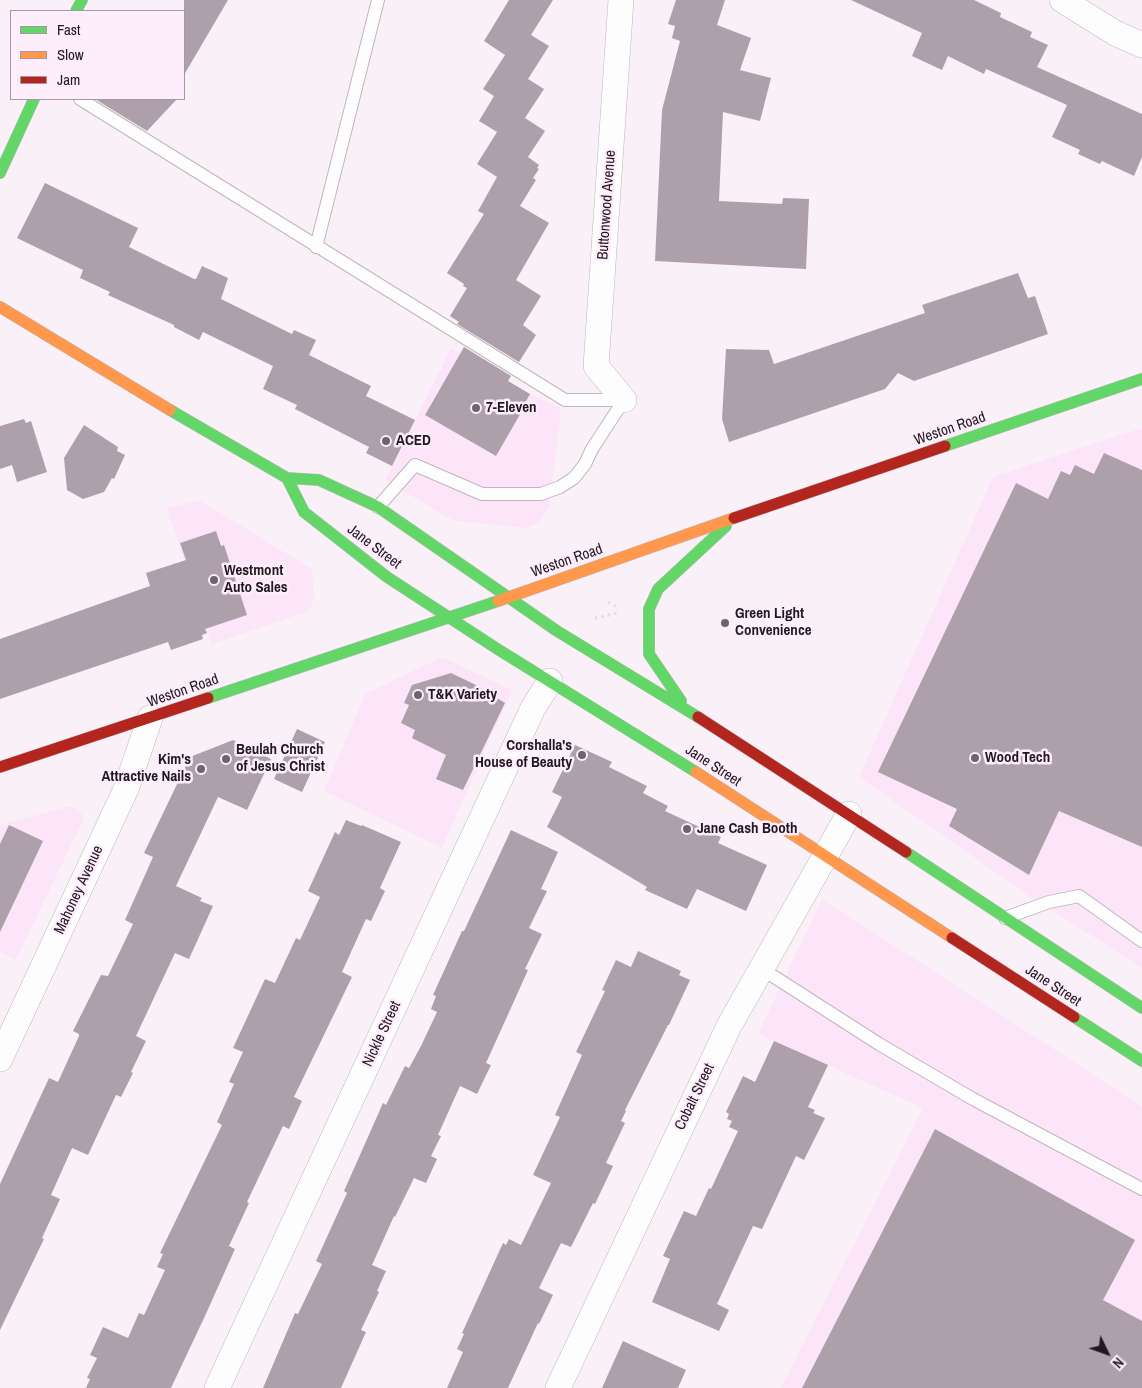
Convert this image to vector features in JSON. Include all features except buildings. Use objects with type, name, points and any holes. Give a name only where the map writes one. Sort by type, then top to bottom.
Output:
[{"type":"main road","points":[[0,173],[34,100]]},
{"type":"main road","name":"Jane Street","points":[[0,307],[192,424],[287,478],[319,480],[378,507],[557,631],[692,713],[849,814],[1142,1008]]},
{"type":"main road","name":"Weston Road","points":[[0,766],[449,618],[1142,379]]},
{"type":"main road","name":"Jane Street","points":[[287,478],[304,512],[388,577],[449,618],[703,776],[1142,1062]]},
{"type":"main road","points":[[692,713],[649,654],[649,609],[658,589],[735,518]]},
{"type":"street","name":"Buttonwood Avenue","points":[[621,0],[596,366],[624,400]]},
{"type":"street","points":[[1062,0],[1115,33],[1142,45]]},
{"type":"street","name":"Nickle Street","points":[[217,1388],[533,708],[550,681]]},
{"type":"street","name":"Mahoney Avenue","points":[[0,1059],[126,789],[150,718]]},
{"type":"street","name":"Cobalt Street","points":[[558,1388],[725,1035],[849,814]]},
{"type":"lane","points":[[316,247],[378,0]]},
{"type":"lane","points":[[82,100],[565,400],[624,400]]},
{"type":"lane","points":[[378,507],[415,465],[482,494],[541,494],[560,487],[574,478],[586,464],[592,449],[624,400]]},
{"type":"lane","points":[[1004,918],[1049,902],[1079,896],[1142,942]]},
{"type":"lane","points":[[762,969],[879,1044],[973,1099],[1142,1189]]},
{"type":"path","points":[[595,618],[626,612]]},
{"type":"shaded area","points":[[451,348],[530,394],[561,408],[549,508],[538,523],[527,528],[454,521],[385,480]]},
{"type":"shaded area","points":[[1142,428],[1142,968],[1031,897],[859,777],[993,477]]},
{"type":"shaded area","points":[[199,500],[312,569],[314,599],[309,611],[211,644],[167,508]]},
{"type":"shaded area","points":[[442,657],[512,690],[442,848],[324,791],[365,694]]},
{"type":"shaded area","points":[[70,806],[78,809],[84,818],[16,960],[0,952],[0,825]]},
{"type":"shaded area","points":[[822,899],[1142,1106],[1142,1388],[781,1388],[923,1108],[758,1034]]},
{"type":"traffic: fast","points":[[77,10],[82,0]]},
{"type":"traffic: fast","points":[[0,173],[34,100]]},
{"type":"traffic: fast","points":[[945,446],[1142,379]]},
{"type":"traffic: fast","points":[[170,410],[287,478],[319,480],[378,507],[557,631],[698,717]]},
{"type":"traffic: fast","points":[[287,478],[304,512],[387,577],[499,650],[696,772]]},
{"type":"traffic: fast","points":[[681,701],[649,654],[649,609],[658,589],[726,526]]},
{"type":"traffic: fast","points":[[208,698],[498,601]]},
{"type":"traffic: fast","points":[[906,852],[1142,1008]]},
{"type":"traffic: fast","points":[[1074,1017],[1142,1061]]},
{"type":"traffic: slow","points":[[0,307],[170,410]]},
{"type":"traffic: slow","points":[[498,601],[734,518]]},
{"type":"traffic: slow","points":[[696,772],[952,938]]},
{"type":"traffic: jam","points":[[734,518],[945,446]]},
{"type":"traffic: jam","points":[[0,767],[208,698]]},
{"type":"traffic: jam","points":[[698,717],[906,852]]},
{"type":"traffic: jam","points":[[952,938],[1074,1017]]},
{"type":"place","name":"7-Eleven","points":[[476,408]]},
{"type":"place","name":"ACED","points":[[386,441]]},
{"type":"place","name":"Westmont Auto Sales","points":[[214,580]]},
{"type":"place","name":"Green Light Convenience","points":[[725,623]]},
{"type":"place","name":"T&K Variety","points":[[418,695]]},
{"type":"place","name":"Corshalla's House of Beauty","points":[[582,755]]},
{"type":"place","name":"Wood Tech","points":[[975,758]]},
{"type":"place","name":"Beulah Church of Jesus Christ","points":[[226,759]]},
{"type":"place","name":"Kim's Attractive Nails","points":[[201,769]]},
{"type":"place","name":"Jane Cash Booth","points":[[687,829]]}]
